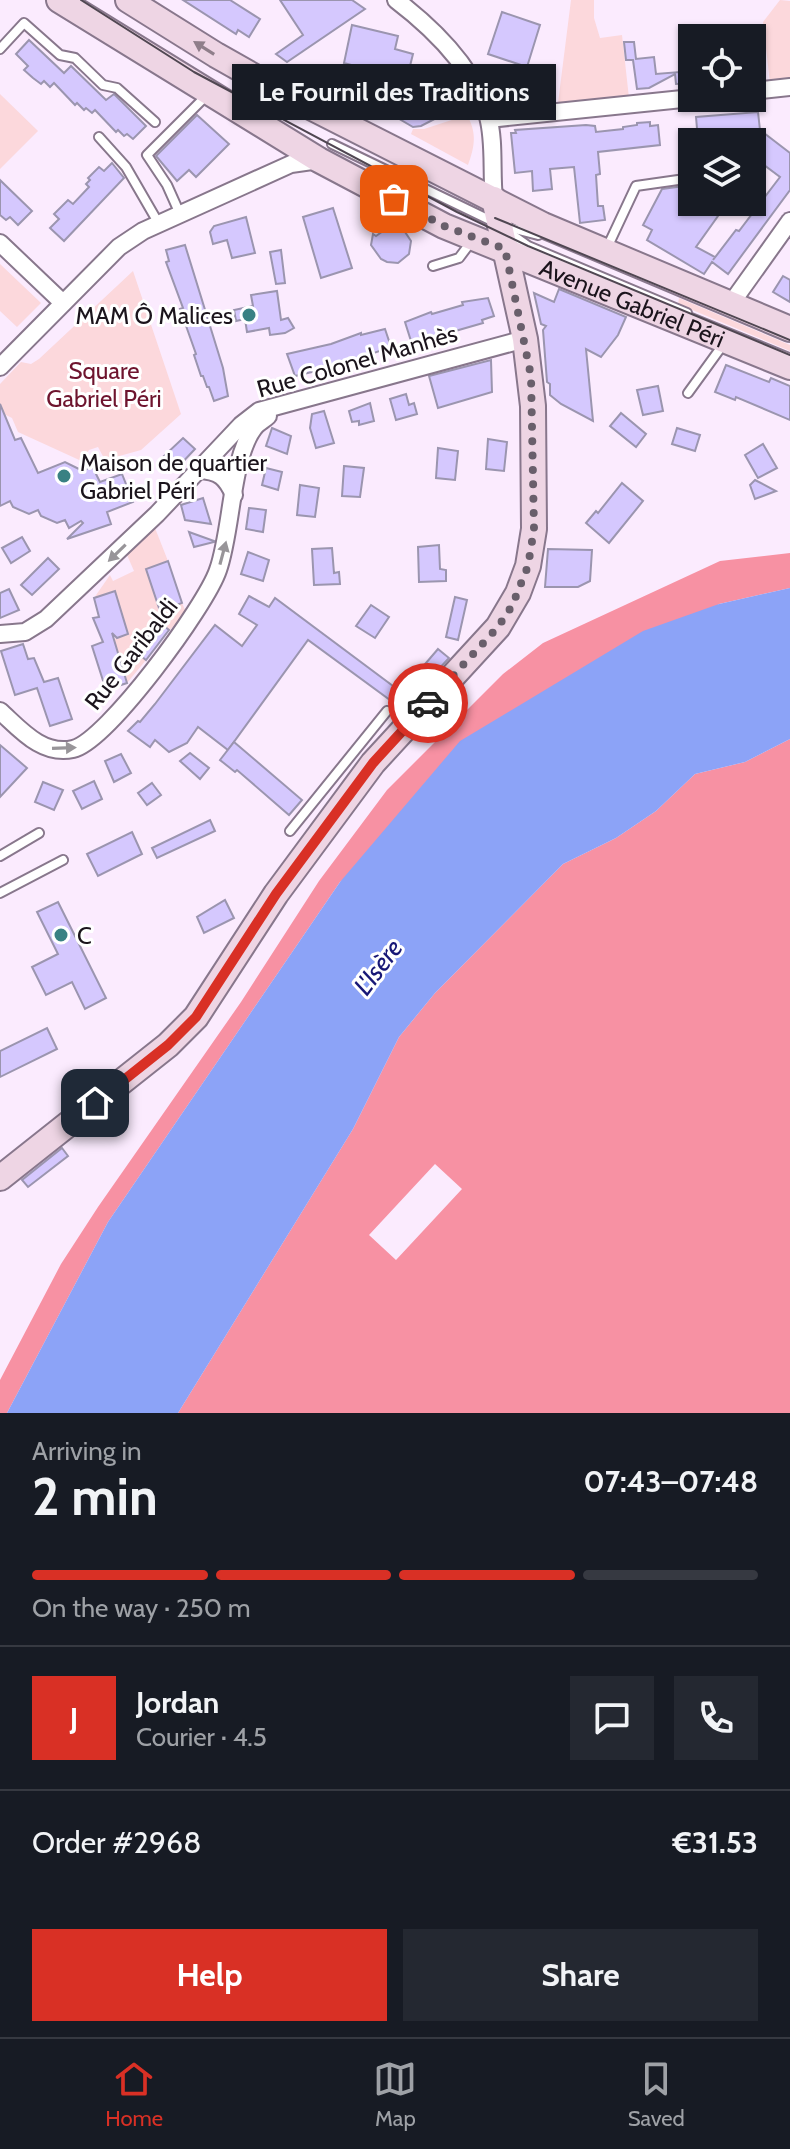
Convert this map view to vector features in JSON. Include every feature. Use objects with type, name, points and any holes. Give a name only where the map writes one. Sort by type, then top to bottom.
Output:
[{"type":"main road","name":"Avenue Gabriel Péri","points":[[59,0],[209,93],[332,144],[494,199],[727,310],[790,329]]},
{"type":"main road","name":"Avenue Gabriel Péri","points":[[128,0],[216,55],[444,226],[725,333],[790,367]]},
{"type":"main road","points":[[0,1178],[168,1045],[196,1017],[276,894],[373,763],[498,627],[512,606],[528,566],[534,529],[533,406],[525,339],[494,199]]},
{"type":"street","points":[[396,0],[454,54],[474,83],[489,119],[494,199]]},
{"type":"street","points":[[766,90],[790,87]]},
{"type":"street","points":[[489,119],[678,99]]},
{"type":"street","points":[[0,367],[119,247],[159,224],[332,144]]},
{"type":"street","points":[[727,310],[790,221]]},
{"type":"street","points":[[0,243],[63,303]]},
{"type":"street","name":"Rue Colonel Manhès","points":[[0,634],[25,632],[46,619],[241,425],[259,411],[525,339]]},
{"type":"street","name":"Rue Garibaldi","points":[[0,711],[36,743],[56,750],[75,749],[97,735],[184,629],[208,592],[218,571],[227,537],[240,461],[254,428],[278,407]]},
{"type":"street","points":[[199,470],[212,471],[226,478],[234,495]]},
{"type":"lane","points":[[0,49],[24,23],[60,55],[75,58],[103,85],[117,88],[155,122]]},
{"type":"lane","points":[[180,214],[167,185],[147,155],[209,93]]},
{"type":"lane","points":[[99,137],[126,167],[159,224]]},
{"type":"lane","name":"Avenue Gabriel Péri","points":[[332,144],[500,225],[550,239],[662,287]]},
{"type":"lane","points":[[604,252],[636,186],[678,180]]},
{"type":"lane","name":"Avenue Gabriel Péri","points":[[500,225],[528,246],[698,317]]},
{"type":"lane","points":[[433,266],[459,258],[473,238]]},
{"type":"lane","points":[[688,393],[725,333]]},
{"type":"lane","points":[[290,831],[387,711]]},
{"type":"lane","points":[[0,856],[39,833]]},
{"type":"lane","points":[[0,893],[63,860]]},
{"type":"green space","points":[[571,0],[594,0],[594,18],[600,38],[622,35],[629,98],[558,103]]},
{"type":"green space","points":[[780,0],[790,1],[790,80],[770,83],[766,24],[763,22]]},
{"type":"green space","points":[[0,94],[38,131],[0,169]]},
{"type":"green space","points":[[467,115],[474,140],[468,165],[411,134],[413,129],[424,129]]},
{"type":"green space","points":[[0,264],[41,303],[17,327],[0,311]]},
{"type":"green space","name":"Square Gabriel Péri","points":[[133,271],[181,414],[141,450],[105,460],[98,447],[89,450],[85,456],[88,464],[18,432],[12,418],[0,412],[0,384],[21,362],[31,364],[39,359]]},
{"type":"green space","points":[[679,298],[790,345],[790,351],[678,304]]},
{"type":"green space","points":[[155,528],[168,561],[146,569],[160,610],[182,603],[186,612],[169,631],[159,623],[136,652],[146,660],[127,683],[114,639],[128,634],[114,591],[94,598],[110,575],[113,581],[134,571],[127,555]]},
{"type":"shaded area","points":[[790,553],[790,588],[719,604],[340,882],[108,1222],[7,1413],[0,1413],[0,1380],[61,1264],[241,1002],[319,881],[387,790],[503,674],[543,643],[720,561]]},
{"type":"shaded area","points":[[790,739],[790,1413],[178,1413],[353,1129],[399,1037],[435,993],[563,864],[616,838],[656,811],[695,774],[745,762]],"holes":[[[435,1164],[462,1189],[396,1260],[369,1235]]]},
{"type":"water","name":"L'Isère","points":[[790,588],[790,739],[745,762],[695,774],[656,811],[616,838],[563,864],[435,993],[399,1037],[353,1129],[178,1413],[7,1413],[108,1222],[340,882],[460,741],[643,631],[719,604]]},
{"type":"building","points":[[183,0],[230,0],[260,19],[249,37],[238,30],[236,34]]},
{"type":"building","points":[[280,0],[352,0],[365,9],[287,62],[276,54],[303,35]]},
{"type":"building","points":[[502,12],[540,25],[527,67],[488,54]]},
{"type":"building","points":[[352,25],[398,36],[395,49],[413,54],[410,66],[427,70],[452,110],[413,127],[396,117],[377,85],[352,80],[355,66],[344,63]]},
{"type":"building","points":[[29,40],[64,73],[71,66],[106,100],[114,94],[146,126],[133,139],[127,134],[124,136],[95,110],[92,113],[77,103],[75,105],[54,83],[50,87],[44,81],[41,84],[24,70],[28,66],[16,54]]},
{"type":"building","points":[[624,42],[634,42],[636,59],[654,57],[656,74],[678,72],[678,84],[675,74],[649,88],[637,89],[633,60],[626,60]]},
{"type":"building","points":[[758,112],[760,128],[697,128],[696,117]]},
{"type":"building","points":[[197,115],[229,144],[196,177],[189,170],[177,181],[156,156]]},
{"type":"building","points":[[650,122],[650,126],[658,125],[660,145],[598,152],[598,206],[603,206],[605,220],[580,223],[574,167],[550,169],[552,189],[533,191],[532,171],[515,173],[511,133],[516,133],[515,130],[586,125],[595,126],[596,132]]},
{"type":"building","points":[[766,135],[790,153],[790,190],[728,274],[712,262],[704,274],[647,240],[652,230],[643,225],[662,189],[678,187],[678,216],[718,216],[696,247],[715,257],[713,260],[750,216],[766,216],[766,195],[780,177],[766,166]]},
{"type":"building","points":[[112,163],[124,178],[64,241],[50,228],[59,219],[54,214],[68,200],[73,204],[89,187],[86,184],[90,180],[88,178],[99,167],[104,171]]},
{"type":"building","points":[[0,180],[32,211],[18,225],[10,217],[6,220],[0,215]]},
{"type":"building","points":[[333,208],[352,268],[321,278],[303,217]]},
{"type":"building","points":[[246,217],[255,253],[232,258],[227,240],[213,244],[210,232],[214,226]]},
{"type":"building","points":[[390,226],[403,229],[411,241],[409,254],[398,263],[381,259],[371,245],[373,234],[376,236]]},
{"type":"building","points":[[185,245],[223,368],[228,396],[214,401],[201,376],[180,309],[183,308],[166,262],[169,261],[166,250]]},
{"type":"building","points":[[281,250],[285,283],[276,284],[270,252]]},
{"type":"building","points":[[783,276],[790,280],[790,302],[773,292]]},
{"type":"building","points":[[559,289],[626,317],[618,335],[601,357],[586,349],[593,421],[550,395],[543,330],[546,326],[541,324],[534,293],[554,302]]},
{"type":"building","points":[[277,291],[281,320],[288,318],[294,328],[270,335],[269,328],[247,332],[245,319],[236,321],[234,310],[253,306],[251,295]]},
{"type":"building","points":[[488,298],[494,316],[482,320],[483,323],[411,341],[405,322],[463,305],[462,302]]},
{"type":"building","points":[[385,329],[391,347],[337,366],[295,376],[287,354]]},
{"type":"building","points":[[491,360],[492,392],[438,408],[429,376]]},
{"type":"building","points":[[726,365],[769,382],[771,378],[790,386],[790,420],[736,397],[735,400],[715,392]]},
{"type":"building","points":[[658,386],[663,411],[643,415],[637,390]]},
{"type":"building","points":[[406,394],[409,405],[414,403],[417,414],[396,420],[390,399]]},
{"type":"building","points":[[370,403],[374,421],[359,425],[359,421],[352,422],[349,411]]},
{"type":"building","points":[[0,404],[15,440],[21,438],[38,473],[65,462],[83,471],[92,466],[100,482],[122,474],[133,502],[107,512],[111,524],[67,539],[83,523],[81,521],[69,528],[65,520],[57,523],[41,516],[38,510],[29,514],[13,507],[10,501],[0,506]]},
{"type":"building","points":[[324,411],[334,443],[316,448],[310,428],[312,414]]},
{"type":"building","points":[[621,413],[646,434],[636,447],[610,426]]},
{"type":"building","points":[[272,428],[291,436],[287,454],[266,446]]},
{"type":"building","points":[[677,428],[700,435],[695,451],[672,444]]},
{"type":"building","points":[[183,438],[195,449],[177,468],[164,456]]},
{"type":"building","points":[[488,439],[507,442],[504,471],[486,469]]},
{"type":"building","points":[[763,444],[777,468],[758,478],[745,455]]},
{"type":"building","points":[[438,448],[458,451],[455,480],[436,478]]},
{"type":"building","points":[[344,466],[364,468],[360,497],[342,496]]},
{"type":"building","points":[[266,468],[282,472],[278,490],[262,485]]},
{"type":"building","points":[[755,480],[776,491],[755,499],[750,485]]},
{"type":"building","points":[[622,483],[643,501],[609,543],[586,523]]},
{"type":"building","points":[[300,485],[319,488],[315,517],[297,515]]},
{"type":"building","points":[[203,498],[211,524],[185,520],[181,505]]},
{"type":"building","points":[[249,508],[266,510],[263,532],[246,529]]},
{"type":"building","points":[[189,532],[214,541],[214,542],[194,547]]},
{"type":"building","points":[[22,537],[30,551],[11,563],[2,548]]},
{"type":"building","points":[[439,545],[440,569],[446,570],[446,581],[419,582],[418,547]]},
{"type":"building","points":[[332,548],[334,573],[339,572],[340,584],[314,585],[312,549]]},
{"type":"building","points":[[548,549],[592,550],[590,581],[578,587],[545,587]]},
{"type":"building","points":[[248,552],[269,560],[263,581],[241,574]]},
{"type":"building","points":[[48,558],[59,569],[32,595],[21,585]]},
{"type":"building","points":[[168,561],[182,603],[160,611],[146,569]]},
{"type":"building","points":[[9,589],[19,610],[0,618],[0,593]]},
{"type":"building","points":[[115,591],[128,634],[117,638],[112,633],[127,683],[106,690],[92,646],[103,642],[93,618],[99,617],[94,598]]},
{"type":"building","points":[[249,596],[269,607],[275,598],[397,689],[390,700],[308,640],[228,750],[198,727],[187,743],[169,752],[155,740],[150,747],[128,731],[155,704],[215,625],[242,646],[257,625],[239,614]]},
{"type":"building","points":[[455,597],[467,600],[458,640],[446,637]]},
{"type":"building","points":[[371,605],[389,617],[375,638],[356,626]]},
{"type":"building","points":[[159,622],[169,630],[146,660],[136,652]]},
{"type":"building","points":[[23,644],[28,659],[34,658],[44,682],[58,678],[72,719],[50,726],[37,688],[15,695],[1,651]]},
{"type":"building","points":[[438,649],[449,658],[411,699],[401,692]]},
{"type":"building","points":[[234,742],[302,800],[289,815],[237,770],[235,772],[220,760]]},
{"type":"building","points":[[0,745],[27,768],[0,797]]},
{"type":"building","points":[[190,753],[209,768],[200,779],[180,761]]},
{"type":"building","points":[[121,754],[131,773],[114,782],[105,761]]},
{"type":"building","points":[[94,781],[102,799],[82,809],[73,791]]},
{"type":"building","points":[[43,782],[63,790],[54,810],[35,802]]},
{"type":"building","points":[[152,783],[161,795],[147,805],[138,793]]},
{"type":"building","points":[[210,820],[215,831],[157,858],[152,848]]},
{"type":"building","points":[[132,832],[142,854],[98,876],[87,854]]},
{"type":"building","points":[[225,900],[234,918],[204,933],[197,917]]},
{"type":"building","name":"C","points":[[58,902],[106,998],[85,1009],[72,982],[46,995],[32,967],[58,954],[37,912]]},
{"type":"building","points":[[47,1028],[57,1049],[0,1077],[0,1051]]},
{"type":"building","points":[[62,1148],[68,1156],[28,1187],[22,1180]]},
{"type":"tram line","points":[[81,0],[194,72],[457,212],[528,246],[790,355]]},
{"type":"tram line","points":[[495,218],[790,340]]},
{"type":"way so far","points":[[394,199],[444,226],[505,249],[531,376],[534,529],[528,566],[512,606],[498,627],[428,703]]},
{"type":"place","name":"Le Fournil des Traditions","points":[[394,199]]},
{"type":"place","name":"MAM Ô Malices","points":[[249,315]]},
{"type":"place","name":"Maison de quartier Gabriel Péri","points":[[64,476]]},
{"type":"place","name":"C","points":[[61,935]]},
{"type":"route","points":[[95,1103],[168,1045],[196,1017],[276,894],[373,763],[428,703]]}]
